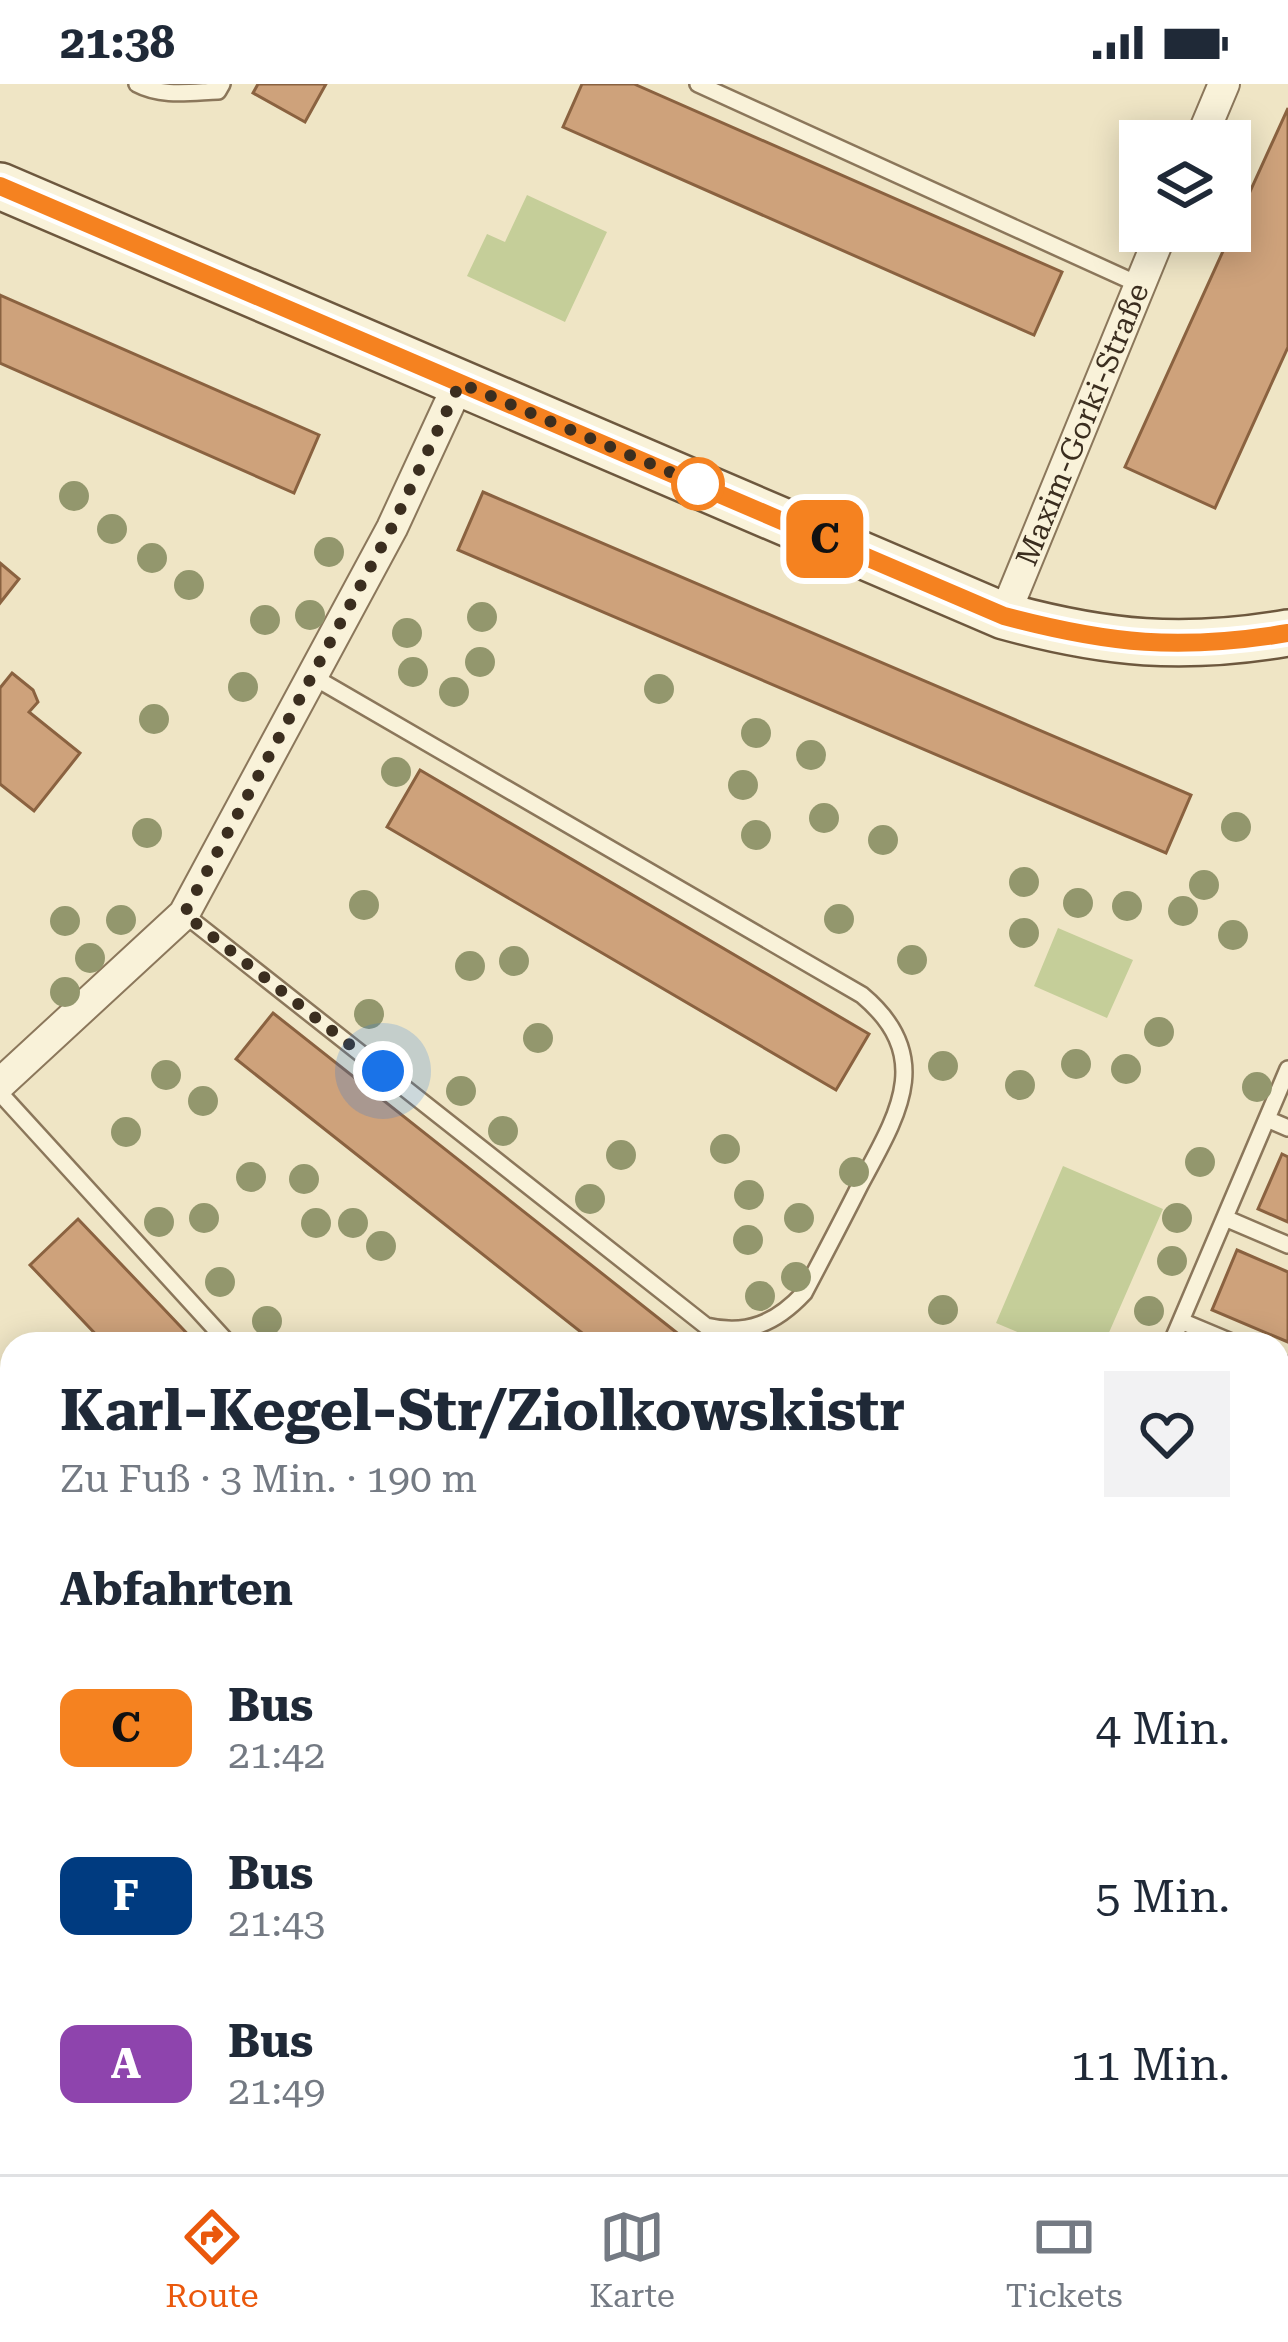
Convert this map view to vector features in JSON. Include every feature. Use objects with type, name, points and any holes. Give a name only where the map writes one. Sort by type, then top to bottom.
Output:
[{"type":"street","points":[[1209,120],[1224,84]]},
{"type":"street","points":[[0,186],[1004,616],[1126,643],[1169,644],[1288,633]]},
{"type":"street","name":"Maxim-Gorki-Straße","points":[[1004,616],[1153,252]]},
{"type":"street","points":[[0,1088],[184,914],[392,527],[460,383]]},
{"type":"lane","points":[[137,84],[150,91],[182,93],[218,91],[222,84]]},
{"type":"lane","points":[[698,84],[1140,285]]},
{"type":"lane","points":[[184,914],[706,1326],[739,1331],[760,1326],[784,1315],[804,1293],[902,1106],[903,1054],[883,1012],[862,995],[312,676]]},
{"type":"lane","points":[[1176,1332],[1288,1070]]},
{"type":"lane","points":[[0,1088],[218,1332]]},
{"type":"lane","points":[[1267,1119],[1288,1128]]},
{"type":"lane","points":[[1225,1218],[1288,1245]]},
{"type":"lane","points":[[1181,1321],[1208,1332]]},
{"type":"green space","points":[[527,195],[607,232],[565,322],[467,276],[487,234],[505,242]]},
{"type":"green space","points":[[1058,928],[1133,960],[1107,1018],[1034,986]]},
{"type":"green space","points":[[1063,1166],[1163,1209],[1109,1332],[1017,1332],[996,1323]]},
{"type":"building","points":[[258,84],[326,84],[305,122],[253,93]]},
{"type":"building","points":[[582,84],[634,84],[1062,272],[1034,335],[563,127]]},
{"type":"building","points":[[1288,108],[1288,347],[1215,508],[1125,467],[1223,252],[1251,252],[1251,189]]},
{"type":"building","points":[[0,295],[319,435],[294,493],[0,363]]},
{"type":"building","points":[[483,492],[1191,795],[1166,853],[458,550]]},
{"type":"building","points":[[0,563],[19,579],[0,603]]},
{"type":"building","points":[[12,673],[33,690],[38,702],[29,712],[80,753],[34,811],[0,784],[0,688]]},
{"type":"building","points":[[420,770],[869,1034],[836,1090],[387,827]]},
{"type":"building","points":[[273,1013],[676,1332],[581,1332],[236,1059]]},
{"type":"building","points":[[1282,1154],[1288,1157],[1288,1222],[1258,1209]]},
{"type":"building","points":[[78,1219],[186,1332],[94,1332],[30,1265]]},
{"type":"building","points":[[1237,1250],[1288,1272],[1288,1332],[1264,1332],[1212,1310]]},
{"type":"bus line","name":"C","points":[[0,186],[1004,616],[1126,643],[1256,639],[1288,633]]},
{"type":"route","points":[[383,1071],[184,914],[392,527],[460,383],[698,484]]}]
